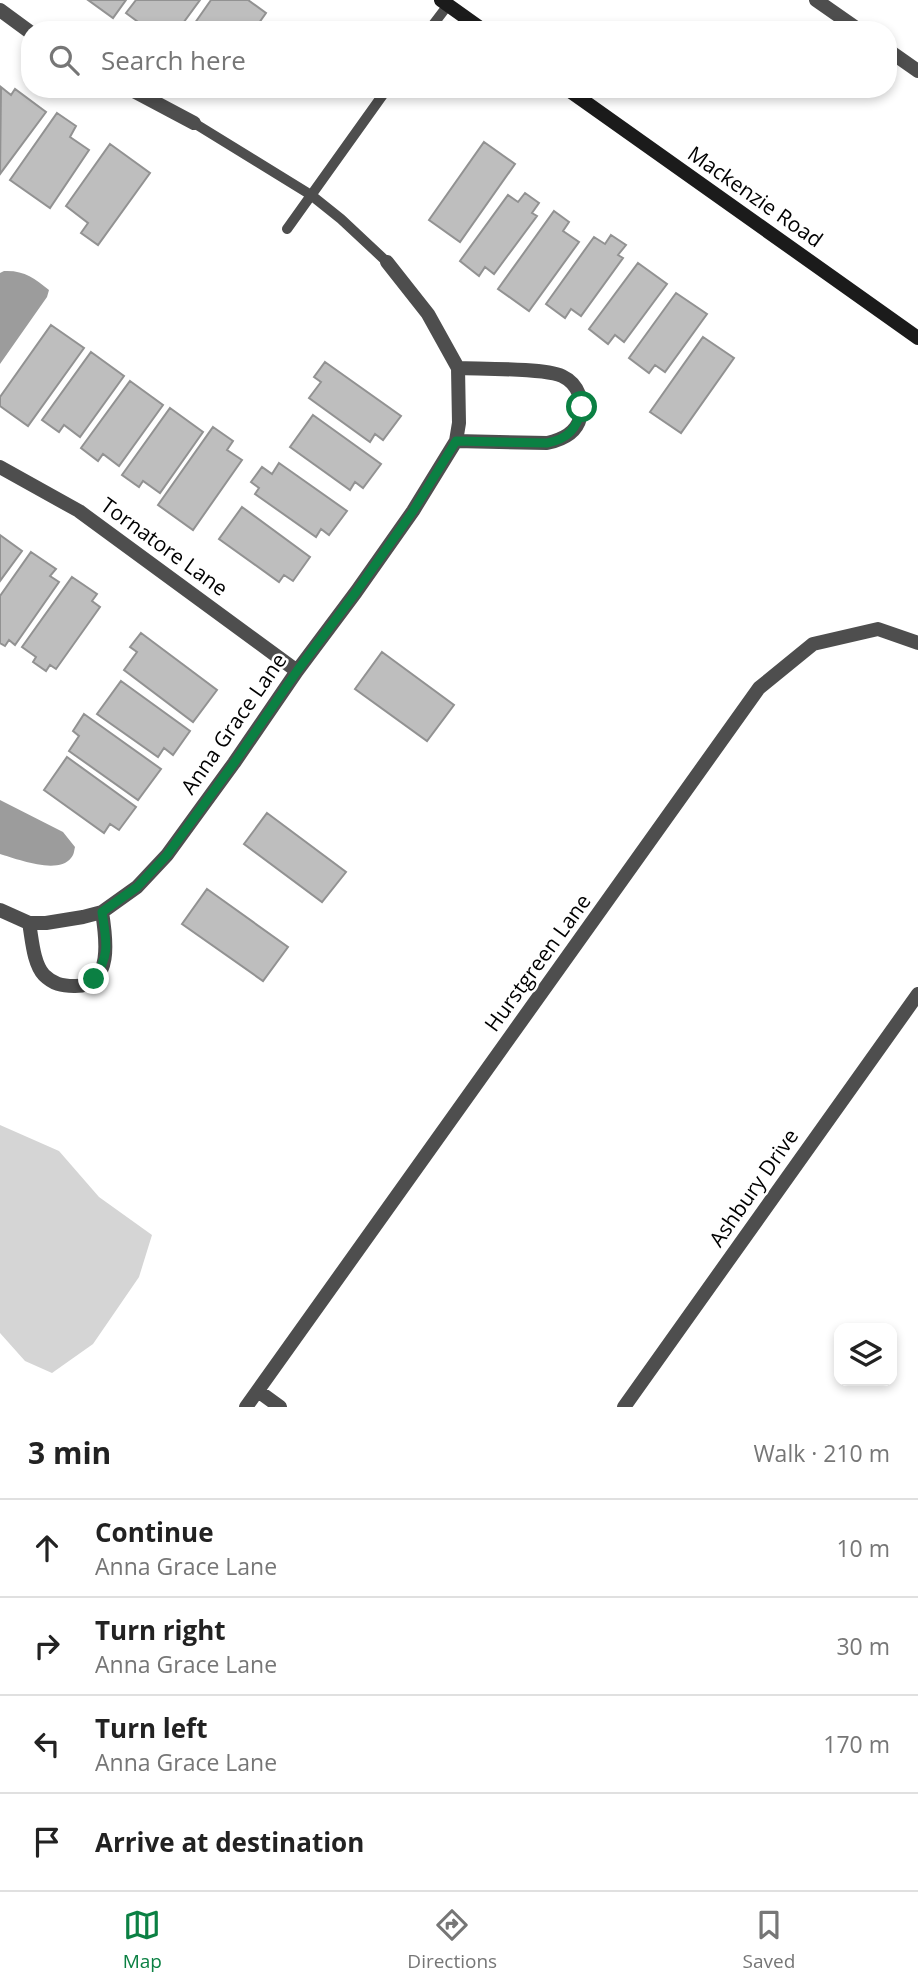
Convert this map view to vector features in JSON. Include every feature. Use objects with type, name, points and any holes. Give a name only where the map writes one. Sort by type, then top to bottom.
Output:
[{"type":"main road","points":[[444,2],[470,21]]},
{"type":"main road","name":"Mackenzie Road","points":[[580,98],[918,338]]},
{"type":"street","points":[[817,0],[846,21]]},
{"type":"street","points":[[0,10],[21,25]]},
{"type":"street","points":[[897,56],[918,71]]},
{"type":"street","points":[[147,98],[194,122]]},
{"type":"street","name":"Anna Grace Lane","points":[[0,910],[29,923],[83,918],[102,912],[137,887],[167,855],[234,763],[406,521],[456,441],[459,423],[458,368],[428,314],[387,262]]},
{"type":"street","points":[[456,441],[547,443],[560,440],[570,434],[579,423],[582,407],[575,386],[563,377],[548,372],[458,368]]},
{"type":"street","name":"Tornatore Lane","points":[[0,467],[79,511],[297,671]]},
{"type":"street","name":"Hurstgreen Lane","points":[[246,1407],[760,688],[813,644],[878,629],[918,643]]},
{"type":"street","points":[[29,923],[34,953],[43,974],[60,986],[80,986],[94,979],[104,964],[107,943],[102,912]]},
{"type":"street","name":"Ashbury Drive","points":[[624,1407],[918,994]]},
{"type":"street","points":[[258,1391],[280,1407]]},
{"type":"lane","points":[[434,21],[444,2]]},
{"type":"lane","points":[[287,229],[380,98]]},
{"type":"lane","points":[[194,122],[310,195],[341,219],[387,262]]},
{"type":"shaded area","points":[[4,271],[28,276],[49,290],[47,297],[0,364],[0,273]]},
{"type":"shaded area","points":[[0,800],[63,832],[75,847],[72,857],[65,863],[47,866],[0,854]]},
{"type":"shaded area","points":[[0,1125],[59,1151],[99,1197],[152,1235],[139,1277],[93,1344],[52,1373],[25,1361],[0,1333]]},
{"type":"building","points":[[88,0],[126,0],[113,18]]},
{"type":"building","points":[[136,0],[200,0],[185,21],[137,21],[126,13]]},
{"type":"building","points":[[211,0],[248,0],[266,13],[260,21],[196,21]]},
{"type":"building","points":[[1,87],[11,95],[15,89],[21,93],[21,98],[27,98],[46,112],[0,174]]},
{"type":"building","points":[[57,113],[76,126],[70,137],[89,150],[50,208],[10,180]]},
{"type":"building","points":[[484,142],[515,164],[460,242],[429,220]]},
{"type":"building","points":[[110,144],[150,173],[98,245],[81,233],[88,223],[66,206]]},
{"type":"building","points":[[525,193],[539,203],[532,213],[537,216],[494,274],[485,267],[479,276],[460,261],[508,195],[518,202]]},
{"type":"building","points":[[554,211],[569,222],[563,231],[579,242],[529,311],[498,289]]},
{"type":"building","points":[[611,235],[626,245],[618,255],[623,258],[581,316],[571,309],[565,318],[546,304],[594,237],[605,244]]},
{"type":"building","points":[[638,263],[667,284],[624,342],[615,335],[608,344],[589,329]]},
{"type":"building","points":[[676,293],[707,314],[665,372],[655,365],[649,373],[629,358]]},
{"type":"building","points":[[51,325],[84,348],[28,426],[0,406],[0,397]]},
{"type":"building","points":[[703,337],[734,358],[681,433],[650,412]]},
{"type":"building","points":[[91,352],[124,376],[80,437],[64,425],[59,432],[42,420]]},
{"type":"building","points":[[325,362],[401,416],[383,440],[375,434],[370,442],[309,398],[321,382],[314,377]]},
{"type":"building","points":[[130,381],[163,405],[119,466],[103,454],[98,461],[81,448]]},
{"type":"building","points":[[170,408],[203,432],[160,493],[143,481],[139,487],[122,475]]},
{"type":"building","points":[[313,415],[381,464],[363,488],[355,482],[350,490],[290,447]]},
{"type":"building","points":[[213,427],[233,441],[227,450],[242,460],[193,530],[158,505]]},
{"type":"building","points":[[279,463],[347,511],[329,535],[321,529],[316,537],[255,494],[259,488],[251,482],[262,467],[272,474]]},
{"type":"building","points":[[242,507],[310,557],[293,581],[284,575],[279,582],[219,539]]},
{"type":"building","points":[[0,535],[22,551],[0,581]]},
{"type":"building","points":[[31,552],[56,569],[50,576],[59,582],[15,645],[9,640],[5,646],[0,643],[0,596]]},
{"type":"building","points":[[72,577],[97,594],[92,601],[100,607],[56,669],[50,665],[46,671],[33,662],[36,657],[22,647]]},
{"type":"building","points":[[141,633],[217,690],[193,722],[124,670],[137,652],[130,647]]},
{"type":"building","points":[[382,652],[454,705],[427,741],[355,689]]},
{"type":"building","points":[[121,681],[190,731],[173,755],[164,748],[158,757],[97,714]]},
{"type":"building","points":[[84,714],[161,769],[138,800],[69,751],[79,736],[73,731]]},
{"type":"building","points":[[67,757],[136,807],[119,830],[110,824],[104,833],[44,790]]},
{"type":"building","points":[[267,813],[346,872],[322,902],[244,844]]},
{"type":"building","points":[[207,889],[288,947],[263,981],[182,924]]},
{"type":"route","points":[[94,979],[104,964],[107,943],[102,912],[137,887],[167,855],[413,511],[456,441],[547,443],[560,440],[570,434],[579,423],[582,407]]}]
